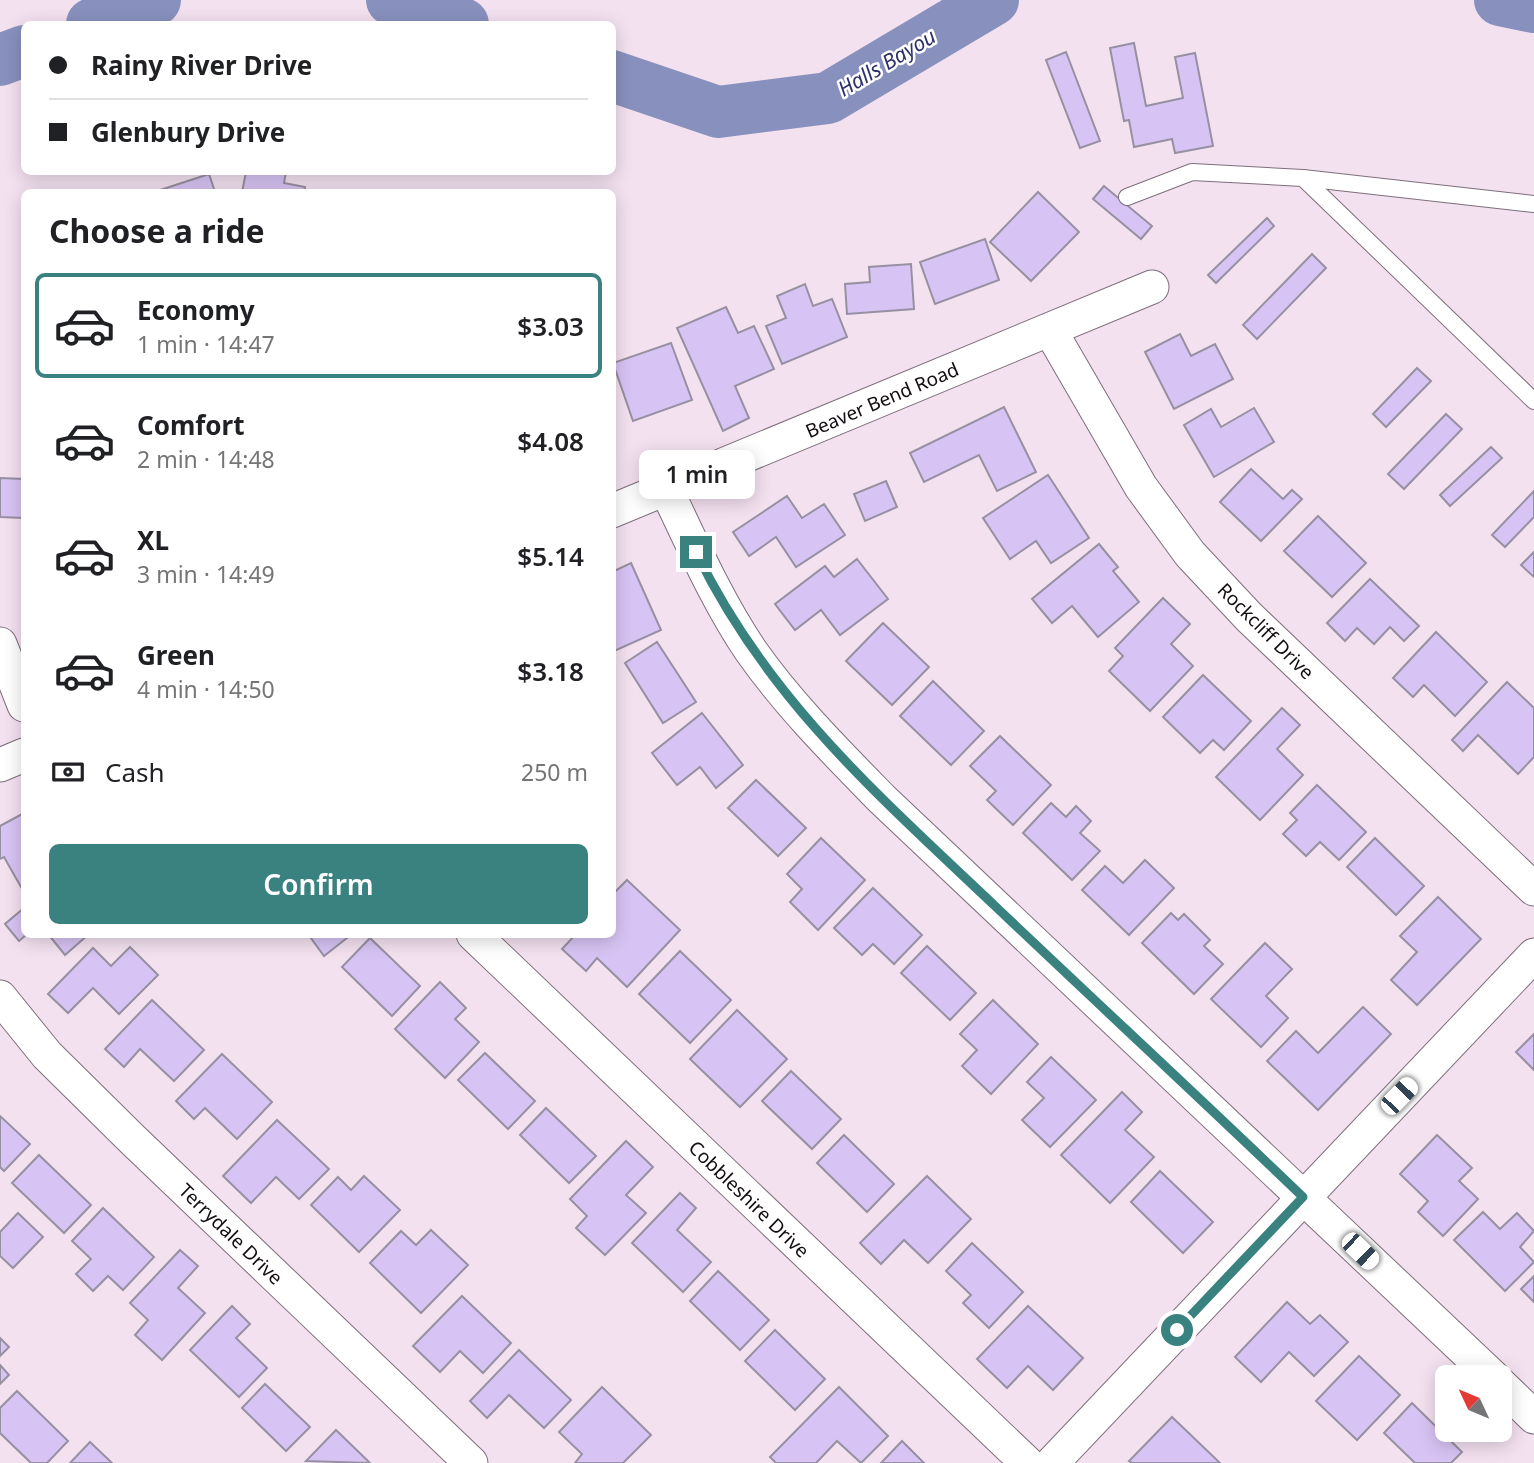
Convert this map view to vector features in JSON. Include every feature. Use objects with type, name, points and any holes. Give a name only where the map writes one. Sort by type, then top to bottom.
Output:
[{"type":"street","name":"Beaver Bend Road","points":[[616,509],[1152,287]]},
{"type":"street","name":"Rockcliff Drive","points":[[1050,330],[1141,487],[1190,554],[1249,617],[1534,889]]},
{"type":"street","points":[[666,489],[706,573],[750,649],[807,721],[882,799],[1480,1365]]},
{"type":"street","points":[[0,644],[21,697]]},
{"type":"street","points":[[0,765],[21,756]]},
{"type":"street","name":"Cobbleshire Drive","points":[[477,938],[1027,1463]]},
{"type":"street","points":[[1052,1463],[1534,955]]},
{"type":"street","name":"Terrydale Drive","points":[[0,997],[47,1055],[471,1463]]},
{"type":"street","points":[[1512,1396],[1534,1417]]},
{"type":"lane","points":[[1128,197],[1192,172],[1303,178],[1534,204]]},
{"type":"lane","points":[[1303,178],[1534,401]]},
{"type":"building","points":[[1134,43],[1146,106],[1183,98],[1175,57],[1195,53],[1213,146],[1175,153],[1172,139],[1134,147],[1129,120],[1124,121],[1110,48]]},
{"type":"building","points":[[1066,52],[1100,141],[1080,148],[1046,60]]},
{"type":"building","points":[[209,175],[214,189],[163,189]]},
{"type":"building","points":[[245,175],[285,175],[284,183],[305,187],[305,189],[243,189]]},
{"type":"building","points":[[1104,186],[1152,226],[1141,239],[1093,199]]},
{"type":"building","points":[[1038,192],[1079,232],[1031,281],[990,242]]},
{"type":"building","points":[[1267,218],[1274,226],[1216,283],[1208,275]]},
{"type":"building","points":[[985,239],[999,280],[935,304],[920,262]]},
{"type":"building","points":[[1312,254],[1326,268],[1257,339],[1243,325]]},
{"type":"building","points":[[911,264],[914,309],[847,314],[845,284],[870,282],[869,267]]},
{"type":"building","points":[[805,284],[813,306],[832,299],[847,337],[782,364],[766,326],[786,318],[777,296]]},
{"type":"building","points":[[726,307],[738,333],[754,326],[774,369],[735,386],[749,418],[723,431],[677,328]]},
{"type":"building","points":[[1180,334],[1191,356],[1215,344],[1233,379],[1174,409],[1145,352]]},
{"type":"building","points":[[671,343],[692,400],[633,421],[616,372],[616,362]]},
{"type":"building","points":[[1417,368],[1431,381],[1386,427],[1373,414]]},
{"type":"building","points":[[1004,407],[1036,472],[997,491],[979,455],[924,482],[910,453]]},
{"type":"building","points":[[1254,408],[1274,442],[1214,477],[1184,425],[1211,409],[1221,427]]},
{"type":"building","points":[[1446,414],[1462,429],[1404,489],[1388,474]]},
{"type":"building","points":[[1491,447],[1502,458],[1450,506],[1440,495]]},
{"type":"building","points":[[1251,469],[1283,499],[1292,490],[1302,499],[1261,541],[1220,502]]},
{"type":"building","points":[[1048,475],[1089,538],[1051,563],[1036,541],[1010,559],[983,518]]},
{"type":"building","points":[[0,478],[21,479],[21,518],[0,517]]},
{"type":"building","points":[[886,481],[897,507],[865,521],[854,494]]},
{"type":"building","points":[[1534,491],[1534,517],[1505,547],[1492,535]]},
{"type":"building","points":[[787,496],[802,518],[824,504],[845,535],[796,567],[776,537],[749,556],[733,532]]},
{"type":"building","points":[[1318,516],[1366,563],[1332,597],[1284,551]]},
{"type":"building","points":[[1099,544],[1118,567],[1113,571],[1139,602],[1098,637],[1072,606],[1052,623],[1032,599]]},
{"type":"building","points":[[1534,552],[1534,577],[1521,565]]},
{"type":"building","points":[[857,559],[888,599],[840,635],[821,610],[795,630],[775,604],[825,566],[834,577]]},
{"type":"building","points":[[631,563],[661,630],[616,650],[616,570]]},
{"type":"building","points":[[1370,579],[1419,626],[1404,641],[1390,627],[1374,644],[1357,628],[1345,641],[1327,623]]},
{"type":"building","points":[[1163,598],[1190,624],[1171,644],[1193,666],[1150,711],[1109,671],[1123,656],[1115,648]]},
{"type":"building","points":[[883,623],[929,667],[892,705],[846,661]]},
{"type":"building","points":[[1436,632],[1487,682],[1455,716],[1424,685],[1413,697],[1393,678]]},
{"type":"building","points":[[657,642],[696,702],[663,723],[625,663]]},
{"type":"building","points":[[1203,675],[1251,721],[1224,750],[1213,740],[1200,753],[1163,717]]},
{"type":"building","points":[[933,681],[984,731],[951,765],[900,716]]},
{"type":"building","points":[[1507,682],[1534,708],[1534,757],[1518,774],[1478,735],[1463,751],[1452,740]]},
{"type":"building","points":[[1282,708],[1300,725],[1277,749],[1303,775],[1260,820],[1216,777]]},
{"type":"building","points":[[702,713],[743,765],[716,788],[700,767],[677,785],[652,753]]},
{"type":"building","points":[[1000,736],[1051,785],[1013,825],[987,800],[996,791],[970,766]]},
{"type":"building","points":[[756,780],[806,828],[778,856],[728,808]]},
{"type":"building","points":[[1317,785],[1366,832],[1339,860],[1320,842],[1306,856],[1283,834],[1297,820],[1290,813]]},
{"type":"building","points":[[1051,803],[1066,817],[1076,806],[1091,821],[1080,833],[1100,851],[1072,880],[1023,833]]},
{"type":"building","points":[[21,815],[21,887],[4,857],[0,859],[0,826]]},
{"type":"building","points":[[821,838],[865,880],[818,930],[790,902],[802,889],[787,874]]},
{"type":"building","points":[[1375,838],[1424,886],[1396,915],[1347,867]]},
{"type":"building","points":[[1145,860],[1174,888],[1129,935],[1082,890],[1105,866],[1123,883]]},
{"type":"building","points":[[627,880],[680,930],[627,987],[597,958],[586,971],[562,949],[572,938],[616,938],[616,891]]},
{"type":"building","points":[[873,888],[922,935],[894,964],[873,944],[862,955],[834,928]]},
{"type":"building","points":[[1438,897],[1481,939],[1417,1005],[1391,980],[1417,952],[1400,936]]},
{"type":"building","points":[[21,911],[22,938],[19,941],[5,924]]},
{"type":"building","points":[[1171,913],[1178,920],[1184,914],[1210,940],[1204,946],[1223,964],[1194,994],[1142,943]]},
{"type":"building","points":[[51,938],[84,938],[65,955]]},
{"type":"building","points":[[311,938],[347,938],[324,956]]},
{"type":"building","points":[[370,938],[420,986],[392,1016],[342,967]]},
{"type":"building","points":[[1265,943],[1292,969],[1266,996],[1288,1018],[1261,1047],[1211,999]]},
{"type":"building","points":[[927,946],[976,993],[950,1020],[901,973]]},
{"type":"building","points":[[130,947],[158,975],[119,1014],[93,988],[68,1013],[48,994],[93,948],[111,966]]},
{"type":"building","points":[[680,951],[731,1000],[690,1043],[639,994]]},
{"type":"building","points":[[440,982],[466,1008],[455,1019],[479,1042],[445,1078],[395,1029]]},
{"type":"building","points":[[152,1000],[204,1050],[174,1081],[140,1049],[124,1067],[105,1049]]},
{"type":"building","points":[[993,1000],[1038,1044],[991,1094],[962,1066],[977,1050],[960,1034]]},
{"type":"building","points":[[1363,1007],[1391,1034],[1318,1110],[1267,1061],[1296,1031],[1318,1053]]},
{"type":"building","points":[[737,1010],[787,1059],[740,1107],[690,1059]]},
{"type":"building","points":[[1534,1034],[1534,1070],[1516,1052]]},
{"type":"building","points":[[485,1053],[535,1101],[508,1129],[458,1080]]},
{"type":"building","points":[[222,1054],[272,1102],[237,1139],[205,1108],[194,1119],[176,1101]]},
{"type":"building","points":[[1051,1057],[1096,1100],[1050,1147],[1022,1120],[1044,1098],[1027,1082]]},
{"type":"building","points":[[791,1071],[841,1119],[812,1149],[762,1101]]},
{"type":"building","points":[[1122,1092],[1142,1112],[1125,1130],[1154,1157],[1110,1203],[1061,1155]]},
{"type":"building","points":[[546,1108],[596,1156],[569,1183],[520,1135]]},
{"type":"building","points":[[0,1116],[30,1144],[4,1171],[0,1167]]},
{"type":"building","points":[[277,1120],[329,1169],[299,1199],[276,1177],[251,1203],[223,1176]]},
{"type":"building","points":[[844,1135],[894,1184],[867,1212],[817,1163]]},
{"type":"building","points":[[1437,1135],[1472,1168],[1459,1181],[1478,1199],[1443,1236],[1418,1212],[1428,1201],[1400,1174]]},
{"type":"building","points":[[626,1141],[653,1167],[626,1195],[646,1213],[605,1255],[576,1228],[587,1216],[570,1199]]},
{"type":"building","points":[[39,1155],[91,1205],[64,1233],[12,1183]]},
{"type":"building","points":[[1160,1171],[1213,1222],[1183,1253],[1131,1202]]},
{"type":"building","points":[[364,1176],[400,1210],[359,1252],[311,1205],[338,1177],[351,1190]]},
{"type":"building","points":[[927,1176],[971,1219],[928,1263],[904,1240],[881,1264],[860,1243]]},
{"type":"building","points":[[680,1193],[696,1208],[677,1230],[711,1262],[683,1292],[632,1243]]},
{"type":"building","points":[[103,1208],[154,1257],[123,1290],[108,1276],[93,1291],[76,1274],[91,1259],[72,1241]]},
{"type":"building","points":[[1483,1212],[1500,1229],[1517,1213],[1534,1231],[1520,1247],[1534,1262],[1505,1291],[1454,1240]]},
{"type":"building","points":[[18,1213],[43,1237],[13,1268],[0,1256],[0,1232]]},
{"type":"building","points":[[431,1230],[468,1265],[421,1313],[370,1263],[401,1231],[416,1245]]},
{"type":"building","points":[[972,1243],[1023,1292],[989,1328],[963,1303],[971,1295],[946,1271]]},
{"type":"building","points":[[180,1250],[198,1266],[178,1288],[205,1313],[162,1360],[135,1335],[148,1320],[130,1303]]},
{"type":"building","points":[[718,1271],[769,1320],[740,1350],[690,1301]]},
{"type":"building","points":[[1534,1276],[1534,1302],[1521,1289]]},
{"type":"building","points":[[462,1296],[511,1343],[483,1373],[460,1351],[440,1372],[413,1346]]},
{"type":"building","points":[[1287,1302],[1310,1324],[1320,1315],[1348,1342],[1314,1376],[1289,1352],[1261,1382],[1235,1357]]},
{"type":"building","points":[[232,1306],[250,1324],[236,1338],[267,1368],[239,1397],[190,1350]]},
{"type":"building","points":[[1028,1306],[1083,1358],[1053,1390],[1028,1366],[1007,1388],[977,1359]]},
{"type":"building","points":[[775,1330],[825,1379],[795,1410],[745,1361]]},
{"type":"building","points":[[0,1338],[9,1347],[0,1356]]},
{"type":"building","points":[[519,1350],[571,1400],[544,1428],[509,1395],[487,1418],[470,1401]]},
{"type":"building","points":[[1359,1356],[1400,1395],[1357,1440],[1316,1401]]},
{"type":"building","points":[[0,1365],[9,1375],[0,1384]]},
{"type":"building","points":[[265,1384],[310,1427],[286,1451],[242,1408]]},
{"type":"building","points":[[602,1387],[651,1435],[623,1463],[575,1463],[582,1454],[559,1432]]},
{"type":"building","points":[[839,1387],[888,1436],[861,1463],[837,1441],[816,1463],[776,1463],[770,1457]]},
{"type":"building","points":[[17,1391],[68,1441],[47,1463],[31,1463],[0,1433],[0,1408]]},
{"type":"building","points":[[1412,1403],[1435,1426],[1435,1442],[1452,1442],[1462,1452],[1451,1463],[1415,1463],[1384,1433]]},
{"type":"building","points":[[1172,1417],[1220,1463],[1129,1461]]},
{"type":"building","points":[[336,1430],[370,1463],[306,1461]]},
{"type":"building","points":[[902,1441],[924,1463],[881,1463]]},
{"type":"building","points":[[90,1442],[112,1463],[70,1463]]},
{"type":"waterway","name":"Halls Bayou","points":[[100,21],[155,0]]},
{"type":"waterway","name":"Halls Bayou","points":[[392,0],[454,21]]},
{"type":"waterway","name":"Halls Bayou","points":[[616,77],[718,112],[828,98],[993,0]]},
{"type":"waterway","name":"Halls Bayou","points":[[1500,0],[1534,7]]},
{"type":"waterway","name":"Halls Bayou","points":[[0,60],[21,52]]},
{"type":"route","points":[[696,552],[750,649],[807,721],[882,799],[1303,1197],[1177,1330]]}]
